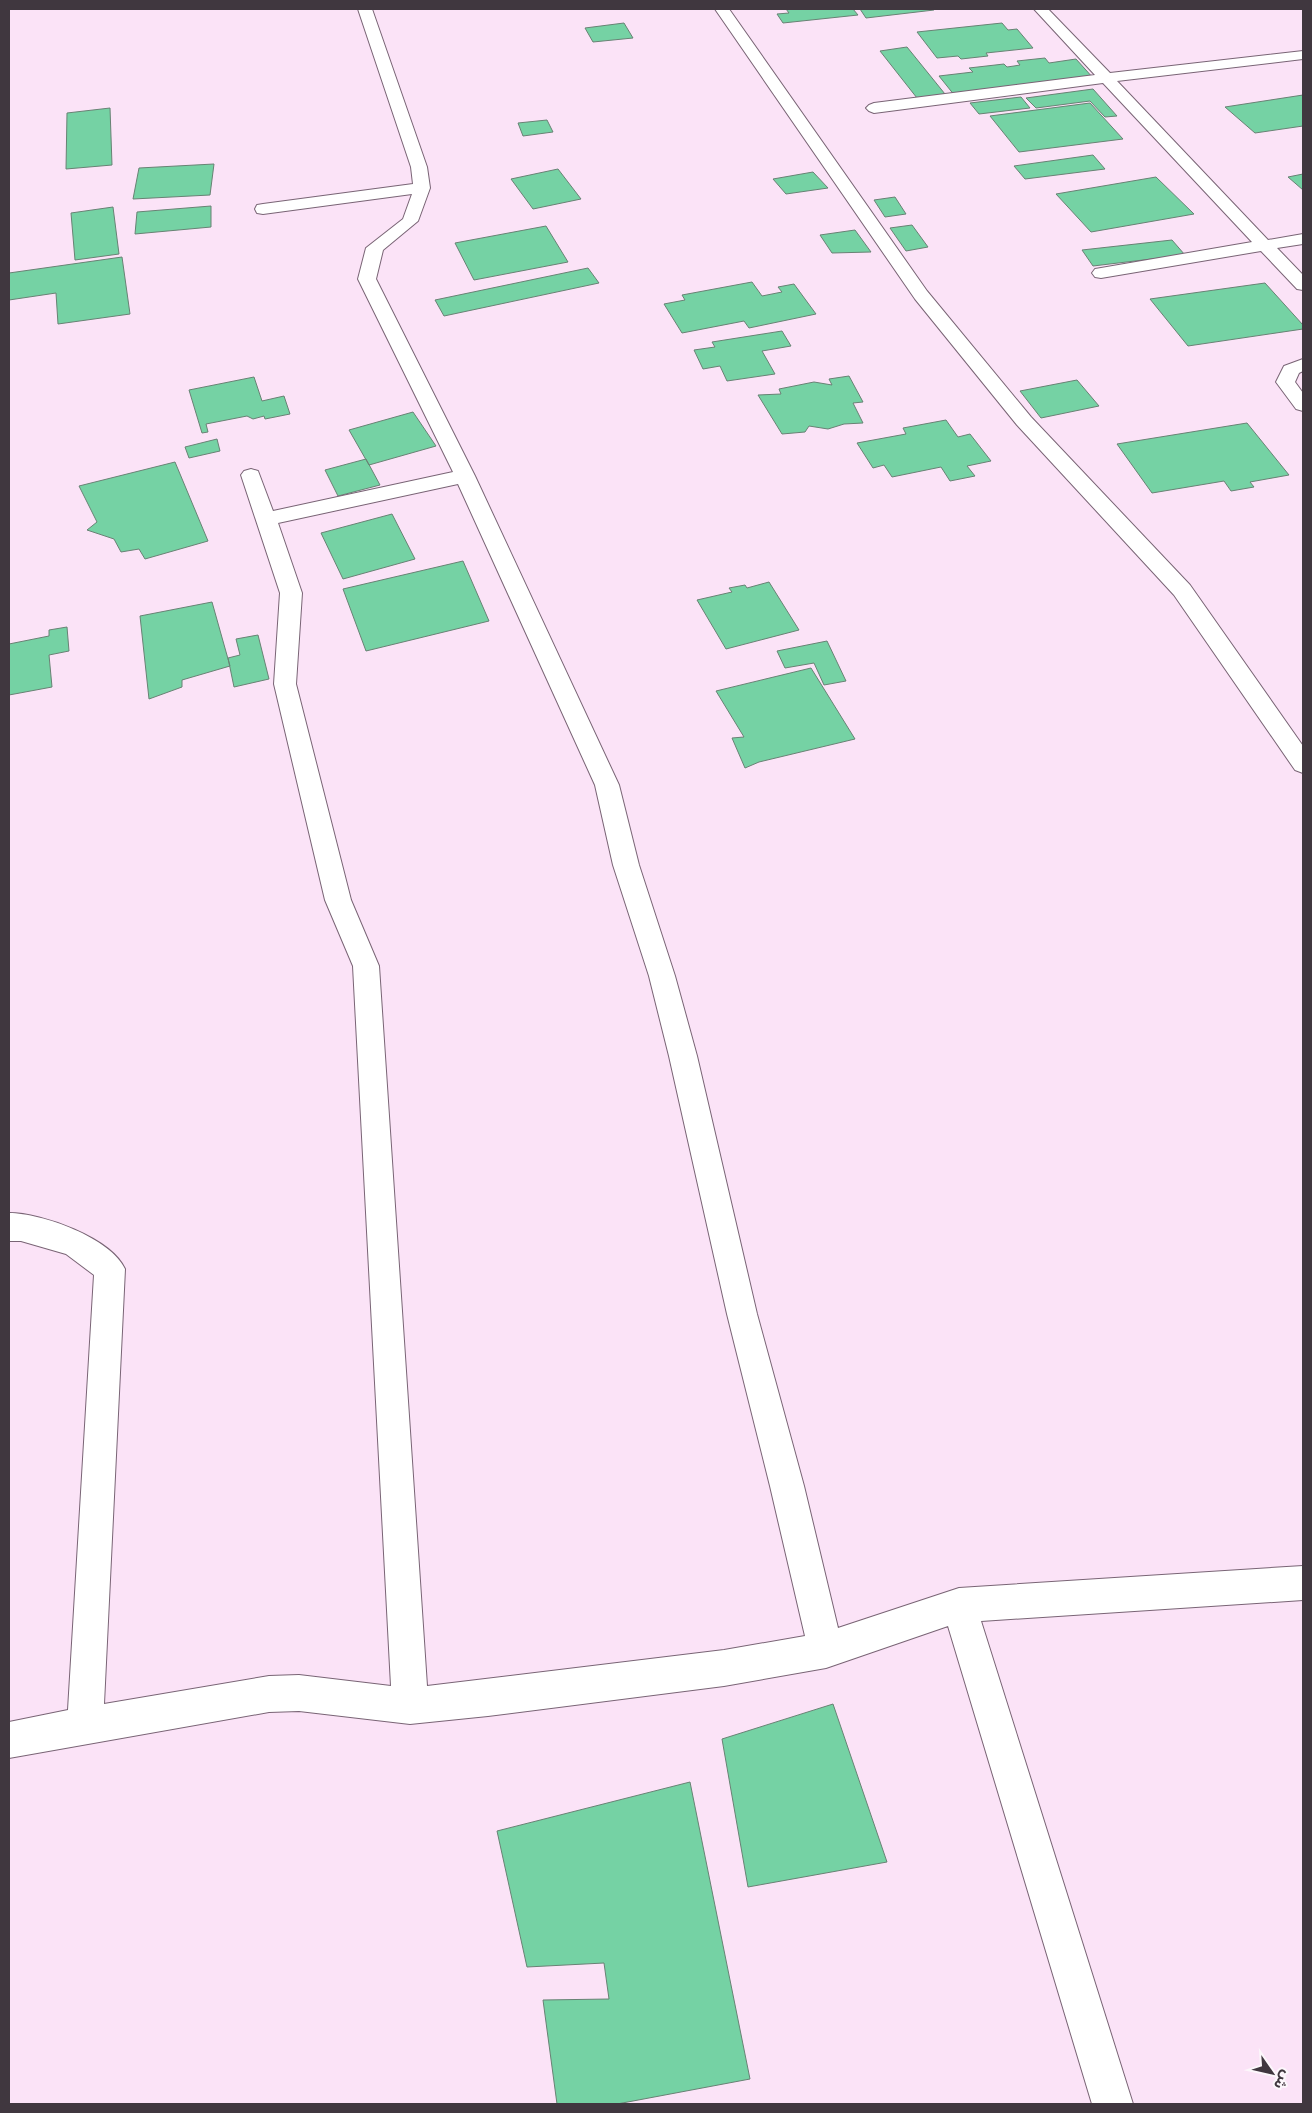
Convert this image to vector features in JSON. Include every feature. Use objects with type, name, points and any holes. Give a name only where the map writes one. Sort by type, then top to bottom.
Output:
[{"type":"street","points":[[365,9],[419,167],[422,188],[410,220],[375,248],[367,279],[465,476],[607,785],[626,865],[662,976],[683,1056],[742,1314],[787,1486],[826,1650]]},
{"type":"street","points":[[722,9],[921,295],[1024,421],[1182,590],[1303,764]]},
{"type":"street","points":[[1041,9],[1303,285]]},
{"type":"street","points":[[874,108],[1303,55]]},
{"type":"street","points":[[263,209],[422,188]]},
{"type":"street","points":[[1101,273],[1303,239]]},
{"type":"street","points":[[1303,364],[1290,370],[1285,382],[1303,405]]},
{"type":"street","points":[[250,475],[291,593],[285,684],[338,900],[366,966],[410,1706]]},
{"type":"street","points":[[266,519],[465,476]]},
{"type":"street","points":[[9,1227],[21,1227],[75,1243],[110,1269],[85,1725]]},
{"type":"street","points":[[9,1740],[85,1725],[269,1694],[299,1693],[410,1706],[724,1668],[826,1650],[959,1605],[1303,1583]]},
{"type":"street","points":[[959,1605],[1113,2104]]},
{"type":"building","points":[[786,9],[853,9],[858,15],[783,23],[777,14],[789,13]]},
{"type":"building","points":[[860,9],[933,9],[934,10],[866,18]]},
{"type":"building","points":[[624,23],[633,38],[593,42],[585,28]]},
{"type":"building","points":[[1002,23],[1008,30],[1017,29],[1033,48],[986,53],[988,56],[961,59],[958,56],[937,58],[917,32]]},
{"type":"building","points":[[907,47],[945,94],[917,98],[880,51]]},
{"type":"building","points":[[1045,58],[1049,63],[1076,59],[1094,79],[955,96],[939,76],[973,72],[969,68],[1004,64],[1007,67],[1020,65],[1017,61]]},
{"type":"building","points":[[1093,89],[1117,116],[1105,117],[1090,101],[1036,108],[1026,98]]},
{"type":"building","points":[[1303,95],[1303,126],[1255,133],[1225,107]]},
{"type":"building","points":[[1021,97],[1030,108],[979,114],[970,103]]},
{"type":"building","points":[[1090,103],[1123,139],[1019,152],[990,116]]},
{"type":"building","points":[[110,108],[112,165],[66,169],[67,113]]},
{"type":"building","points":[[547,120],[553,132],[523,136],[518,123]]},
{"type":"building","points":[[1093,155],[1105,169],[1025,179],[1014,166]]},
{"type":"building","points":[[214,164],[210,195],[133,199],[139,168]]},
{"type":"building","points":[[558,169],[581,199],[533,209],[511,179]]},
{"type":"building","points":[[813,172],[828,188],[786,194],[773,179]]},
{"type":"building","points":[[1303,174],[1303,190],[1288,177]]},
{"type":"building","points":[[1156,177],[1194,214],[1091,232],[1056,194]]},
{"type":"building","points":[[895,197],[906,214],[885,217],[874,200]]},
{"type":"building","points":[[211,206],[211,227],[135,234],[137,212]]},
{"type":"building","points":[[113,207],[119,254],[75,260],[71,213]]},
{"type":"building","points":[[912,225],[928,247],[906,251],[890,228]]},
{"type":"building","points":[[546,226],[568,262],[474,280],[455,243]]},
{"type":"building","points":[[855,230],[871,252],[832,253],[820,235]]},
{"type":"building","points":[[1172,240],[1185,255],[1093,266],[1082,250]]},
{"type":"building","points":[[122,257],[130,314],[58,324],[56,293],[9,300],[9,273]]},
{"type":"building","points":[[588,268],[599,283],[444,316],[435,300]]},
{"type":"building","points":[[752,282],[762,296],[782,292],[778,287],[794,284],[816,314],[749,328],[744,321],[682,333],[664,304],[685,300],[682,295]]},
{"type":"building","points":[[1265,283],[1303,325],[1303,329],[1188,346],[1150,299]]},
{"type":"building","points":[[782,331],[791,346],[762,351],[775,374],[727,381],[720,366],[703,369],[694,350],[715,347],[712,342]]},
{"type":"building","points":[[849,376],[863,402],[853,403],[863,423],[844,424],[828,429],[809,426],[805,432],[782,434],[758,395],[781,394],[779,389],[814,382],[832,385],[829,379]]},
{"type":"building","points":[[254,377],[262,401],[284,396],[290,414],[265,419],[264,416],[253,419],[247,416],[206,424],[208,432],[202,433],[189,390]]},
{"type":"building","points":[[1077,380],[1099,406],[1041,418],[1020,391]]},
{"type":"building","points":[[413,412],[436,446],[369,465],[349,430]]},
{"type":"building","points":[[946,420],[958,437],[970,434],[991,461],[967,466],[975,476],[950,481],[941,467],[892,477],[884,465],[873,468],[857,443],[906,434],[903,428]]},
{"type":"building","points":[[1247,423],[1289,475],[1250,482],[1254,487],[1231,491],[1224,481],[1152,493],[1117,444]]},
{"type":"building","points":[[217,439],[220,451],[189,458],[185,447]]},
{"type":"building","points":[[366,459],[380,485],[338,496],[325,470]]},
{"type":"building","points":[[175,462],[208,541],[145,559],[139,549],[121,552],[114,539],[87,530],[97,522],[79,486]]},
{"type":"building","points":[[392,514],[415,559],[343,579],[321,533]]},
{"type":"building","points":[[463,561],[489,621],[366,651],[343,589]]},
{"type":"building","points":[[769,582],[799,630],[726,649],[697,600],[732,592],[729,588],[745,585],[747,588]]},
{"type":"building","points":[[212,602],[230,666],[182,680],[182,687],[149,699],[140,616]]},
{"type":"building","points":[[67,627],[69,651],[49,655],[52,687],[9,695],[9,644],[49,636],[49,630]]},
{"type":"building","points":[[258,635],[269,679],[234,687],[228,658],[240,655],[236,639]]},
{"type":"building","points":[[827,641],[846,681],[824,685],[814,663],[785,668],[777,651]]},
{"type":"building","points":[[811,668],[855,739],[759,762],[745,768],[732,738],[744,737],[716,691]]},
{"type":"building","points":[[833,1704],[887,1862],[748,1887],[722,1739]]},
{"type":"building","points":[[690,1782],[750,2079],[617,2104],[557,2104],[543,2000],[609,1999],[604,1963],[527,1967],[497,1831]]}]
